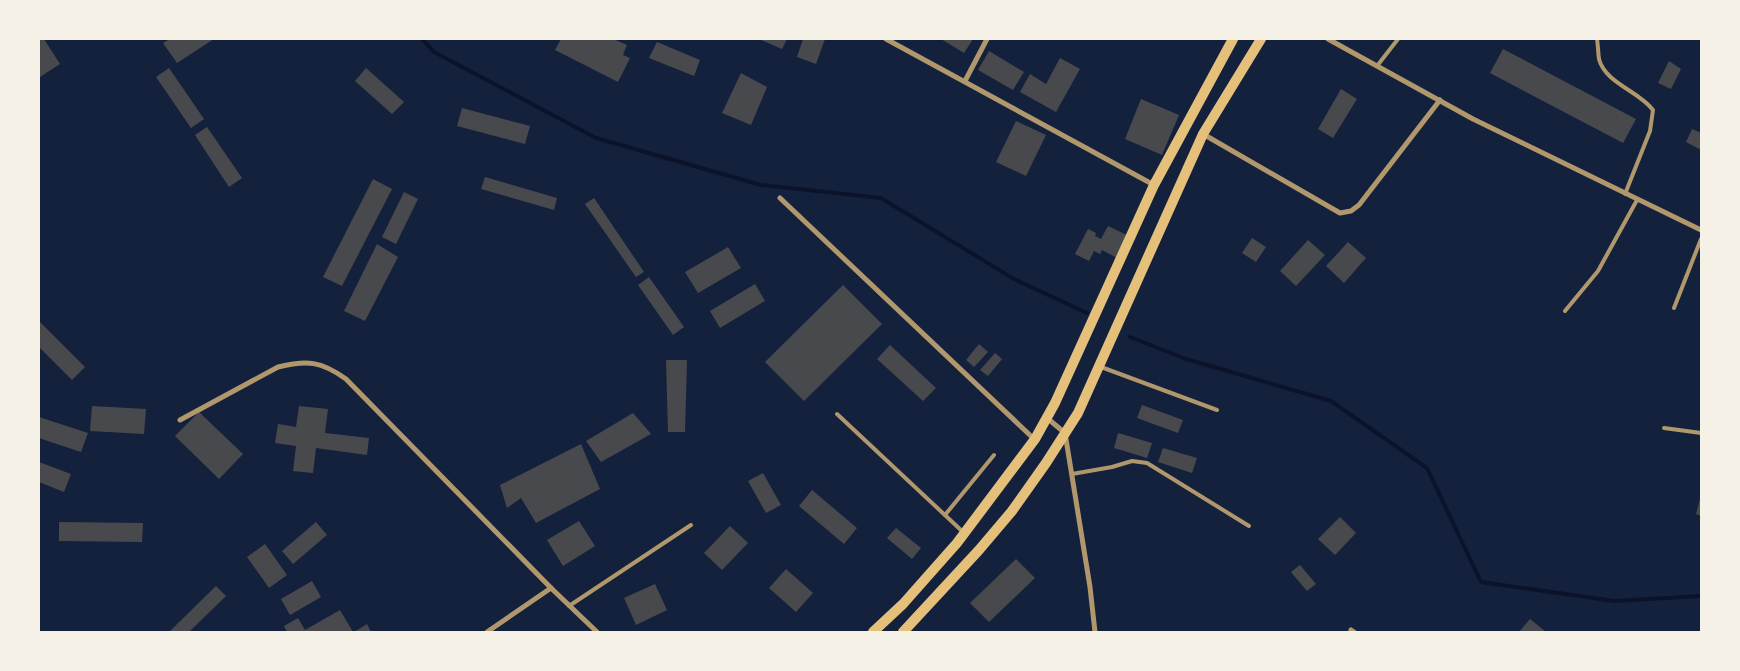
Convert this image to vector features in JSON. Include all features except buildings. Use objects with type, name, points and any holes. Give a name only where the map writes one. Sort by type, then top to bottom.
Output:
[{"type":"main road","points":[[873,632],[903,604],[964,533],[1035,439],[1047,418],[1154,185],[1233,39]]},
{"type":"main road","points":[[903,632],[972,558],[1006,517],[1078,413],[1203,134],[1260,39]]},
{"type":"street","points":[[886,39],[1154,185]]},
{"type":"street","points":[[964,81],[987,39]]},
{"type":"street","points":[[1328,39],[1440,100],[1637,200],[1701,230]]},
{"type":"street","points":[[1203,134],[1340,213],[1352,211],[1359,205],[1440,100]]},
{"type":"street","points":[[780,198],[1035,439]]},
{"type":"street","points":[[180,420],[278,367],[312,362],[331,368],[346,379],[550,588],[597,632]]},
{"type":"street","points":[[1047,418],[1065,433],[1090,587],[1095,632]]},
{"type":"street","points":[[487,632],[550,588]]},
{"type":"lane","points":[[1377,66],[1398,39]]},
{"type":"lane","points":[[1597,39],[1600,60],[1606,72],[1648,102],[1653,110],[1650,131],[1625,194]]},
{"type":"lane","points":[[1565,311],[1598,271],[1637,200]]},
{"type":"lane","points":[[1674,308],[1701,239]]},
{"type":"lane","points":[[1098,367],[1217,410]]},
{"type":"lane","points":[[837,414],[964,533]]},
{"type":"lane","points":[[1664,428],[1701,433]]},
{"type":"lane","points":[[946,515],[994,455]]},
{"type":"lane","points":[[1072,474],[1112,467],[1132,461],[1147,463],[1250,526]]},
{"type":"lane","points":[[569,606],[691,525]]},
{"type":"waterway","points":[[422,39],[434,52],[596,138],[761,185],[881,198],[1014,279],[1087,313]]},
{"type":"waterway","points":[[1130,337],[1186,359],[1331,401],[1427,468],[1481,582],[1614,601],[1701,596]]}]
